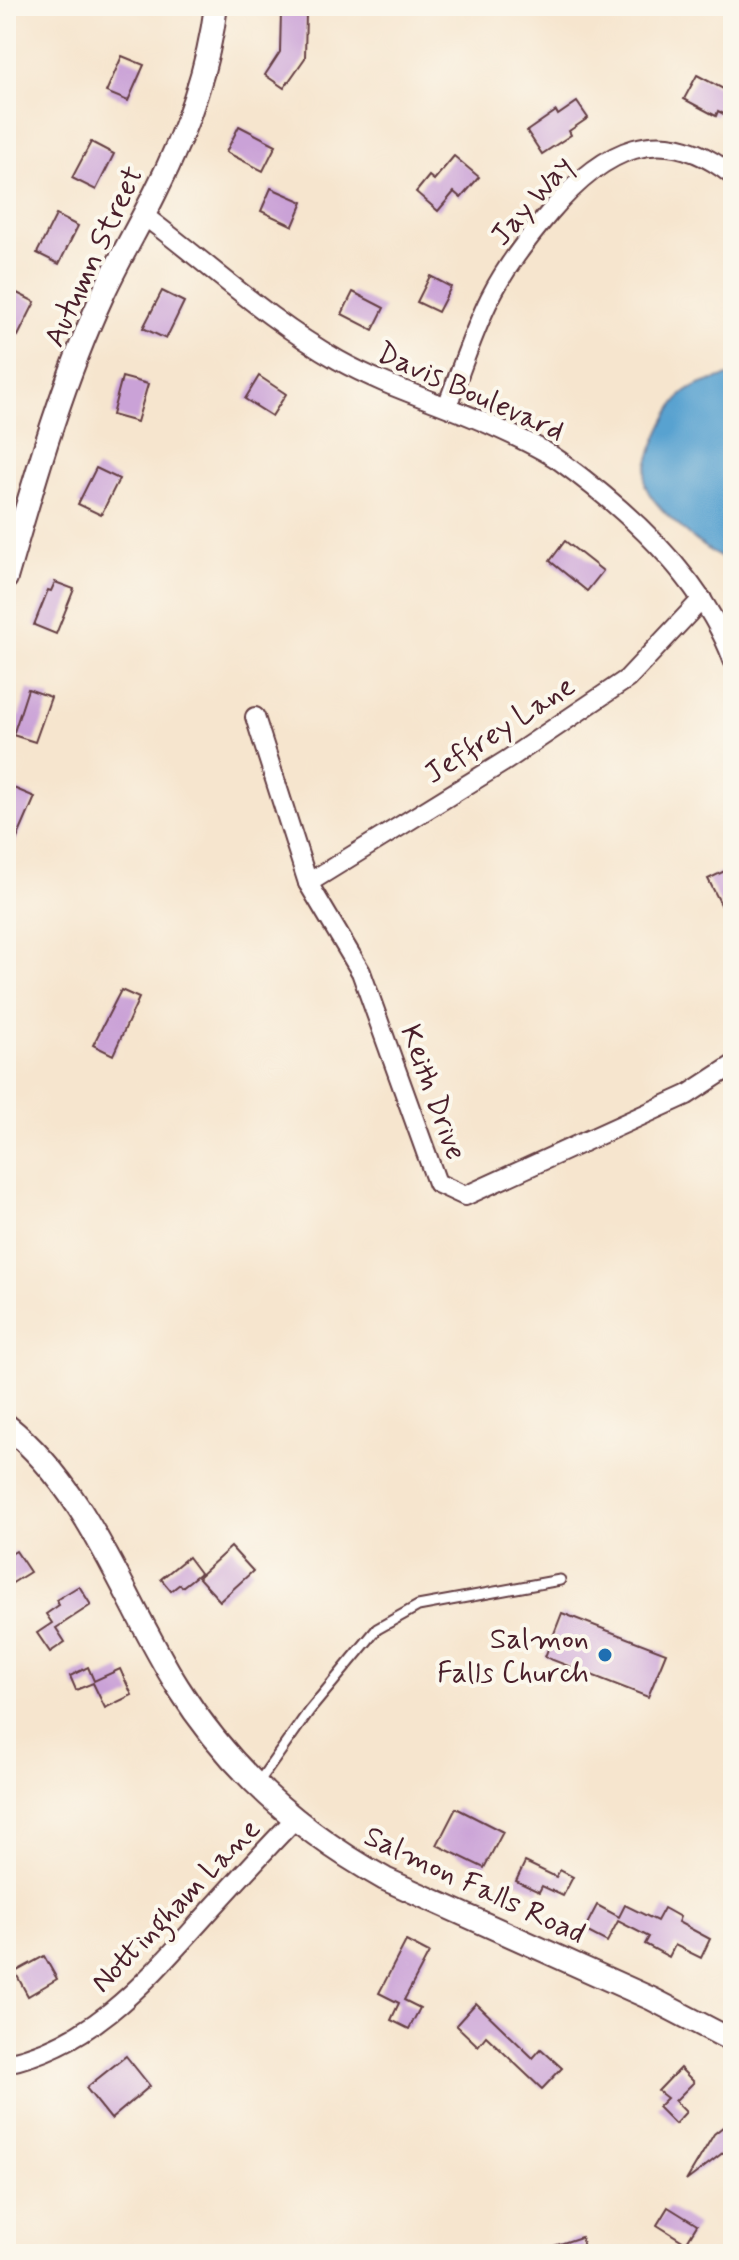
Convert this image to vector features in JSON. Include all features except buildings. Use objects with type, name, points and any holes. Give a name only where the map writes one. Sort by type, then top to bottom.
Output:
[{"type":"street","name":"Autumn Street","points":[[6,578],[61,400],[82,343],[103,294],[171,160],[191,109],[216,6]]},
{"type":"street","name":"Jay Way","points":[[447,406],[484,312],[513,259],[561,200],[587,174],[625,151],[647,145],[667,145],[702,154],[733,176]]},
{"type":"street","name":"Davis Boulevard","points":[[143,215],[267,315],[302,339],[383,382],[447,406],[558,459],[652,541],[702,599],[733,660]]},
{"type":"street","name":"Jeffrey Lane","points":[[308,883],[507,760],[627,679],[702,599]]},
{"type":"street","name":"Keith Drive","points":[[255,717],[308,883],[361,972],[437,1183],[465,1196],[687,1095],[733,1065]]},
{"type":"street","name":"Salmon Falls Road","points":[[6,1425],[30,1444],[76,1501],[178,1686],[230,1758],[294,1820],[354,1862],[385,1879],[652,1999],[733,2041]]},
{"type":"street","name":"Nottingham Lane","points":[[6,2063],[63,2043],[119,2009],[294,1820]]},
{"type":"lane","points":[[256,1785],[309,1711],[377,1629],[418,1606],[560,1580]]},
{"type":"water","points":[[733,375],[733,554],[724,559],[665,513],[645,482],[659,433],[679,399],[696,386]]},
{"type":"place","name":"Salmon Falls Church","points":[[605,1655]]}]
